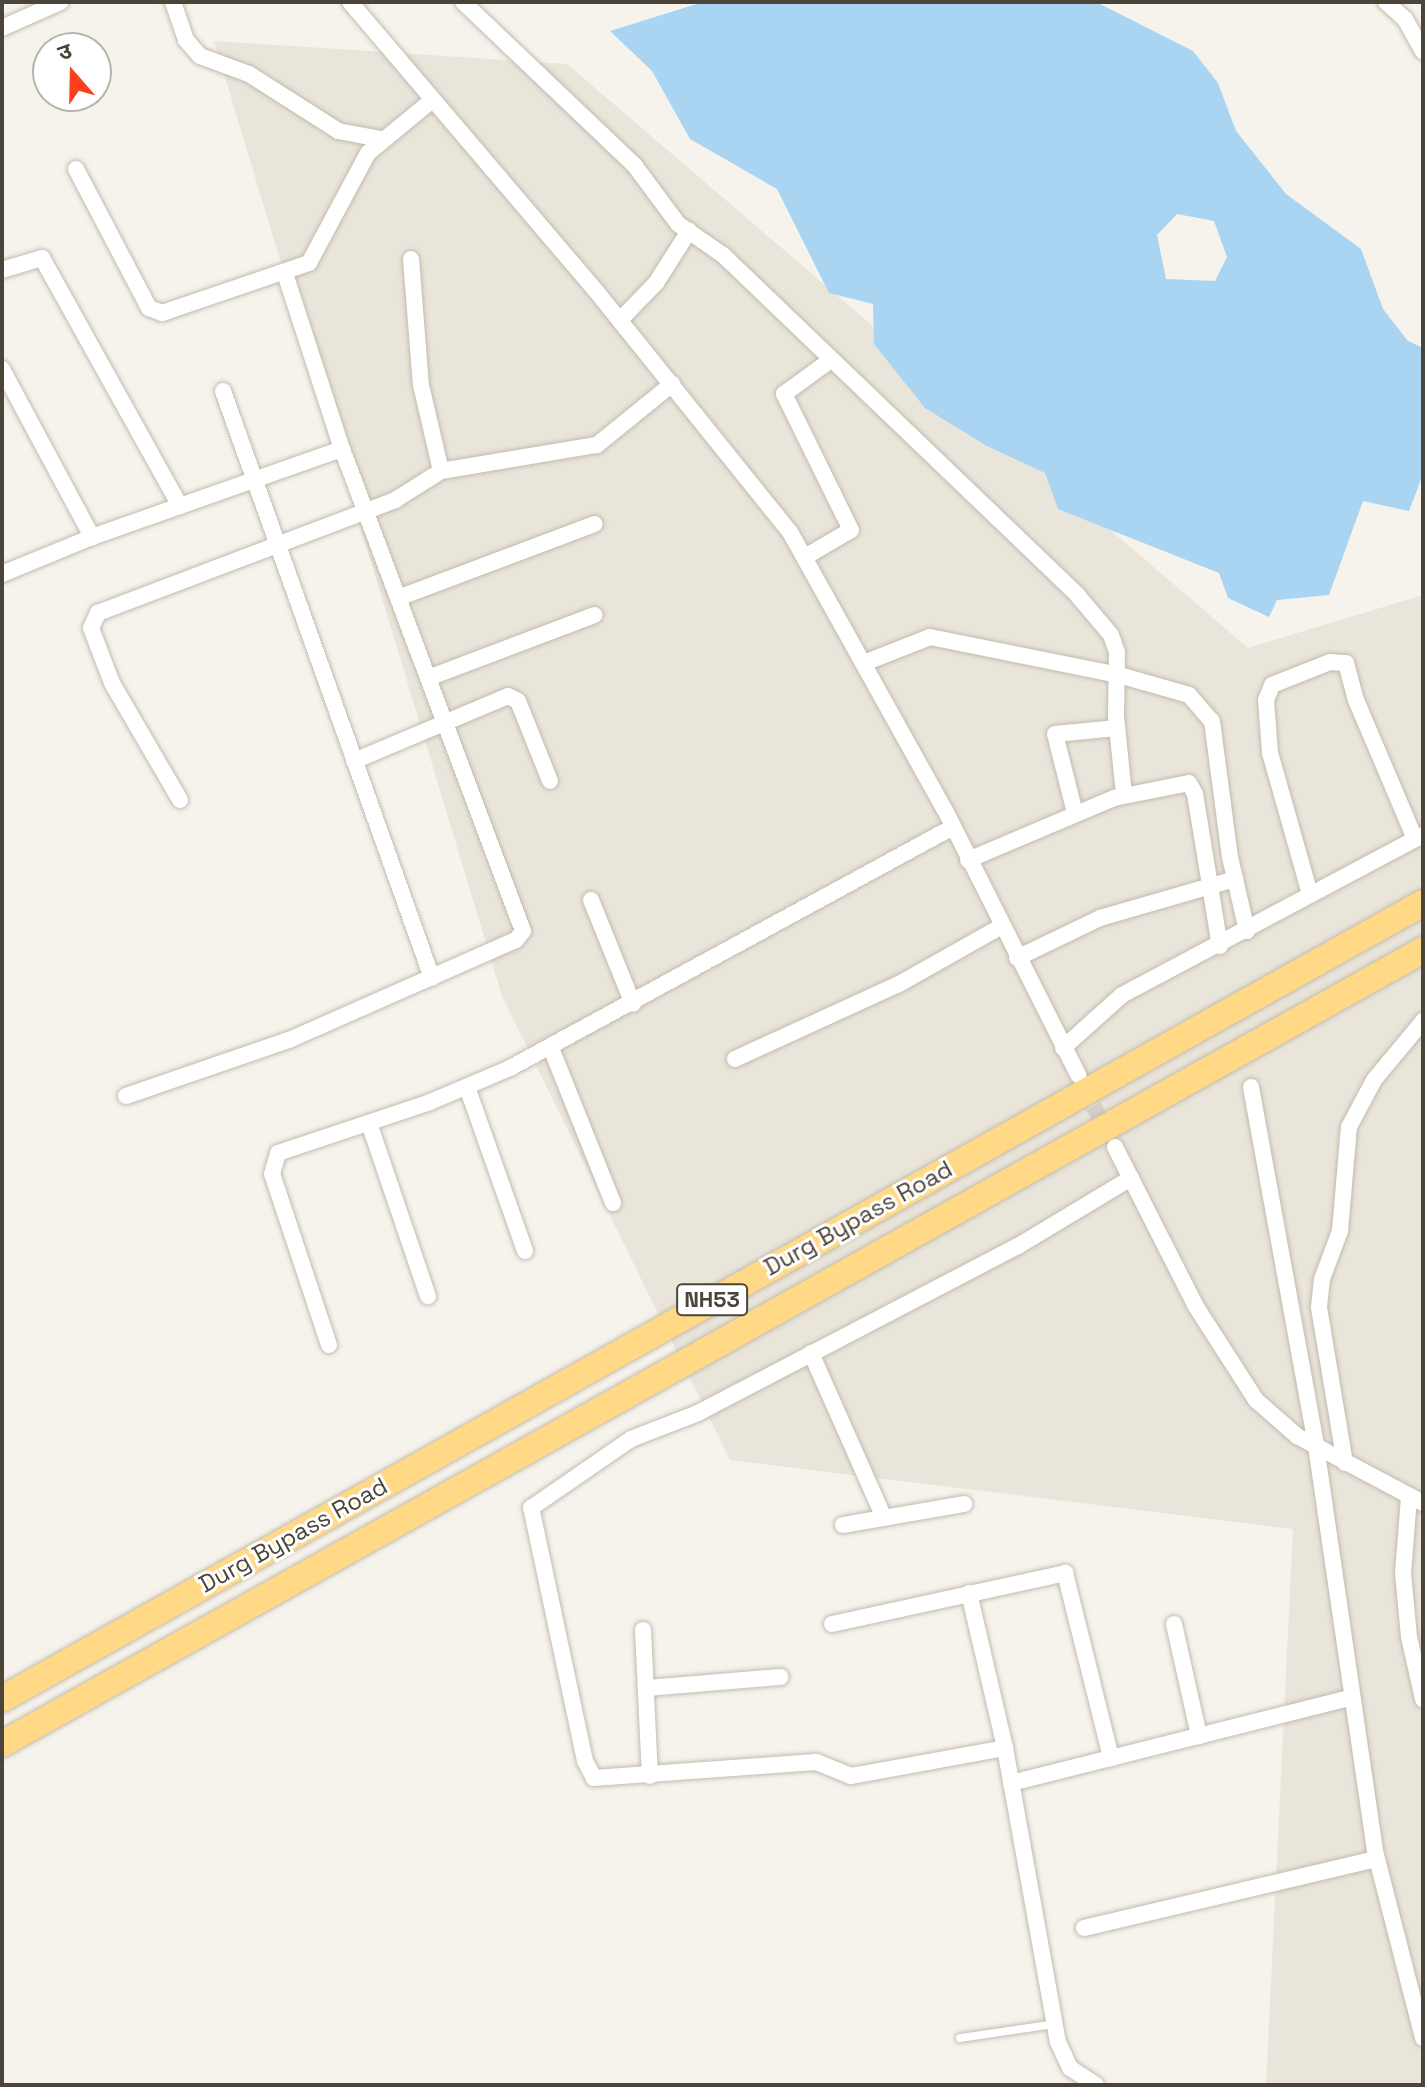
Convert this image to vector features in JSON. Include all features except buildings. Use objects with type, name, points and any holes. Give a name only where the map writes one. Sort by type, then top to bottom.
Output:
[{"type":"highway","name":"Durg Bypass Road","points":[[2,1699],[1423,903]]},
{"type":"highway","name":"Durg Bypass Road","points":[[2,1744],[1423,950]]},
{"type":"street","points":[[2,28],[29,8],[60,2]]},
{"type":"street","points":[[173,2],[186,40],[200,56],[249,74],[338,131],[381,139]]},
{"type":"street","points":[[350,2],[620,320],[805,557],[953,827],[1000,927],[1078,1075]]},
{"type":"street","points":[[463,2],[635,166],[671,216],[714,247],[832,359],[1078,596],[1111,635],[1118,685],[1117,728],[1124,795]]},
{"type":"street","points":[[1386,2],[1405,19],[1423,51]]},
{"type":"street","points":[[76,169],[154,313],[285,274],[318,255],[361,163],[381,139],[431,101]]},
{"type":"street","points":[[620,320],[656,283],[689,231]]},
{"type":"street","points":[[2,270],[42,258],[180,506]]},
{"type":"street","points":[[411,259],[421,385],[441,471]]},
{"type":"street","points":[[126,1096],[289,1040],[516,940],[523,931],[342,449],[285,274]]},
{"type":"street","points":[[805,557],[851,530],[784,394],[832,359]]},
{"type":"street","points":[[2,369],[92,537]]},
{"type":"street","points":[[180,800],[112,683],[94,638],[93,619],[107,607],[366,512],[441,471],[597,445],[672,384]]},
{"type":"street","points":[[223,391],[432,978]]},
{"type":"street","points":[[2,574],[92,537],[342,449]]},
{"type":"street","points":[[398,598],[595,524]]},
{"type":"street","points":[[428,678],[595,615]]},
{"type":"street","points":[[864,663],[930,637],[1118,685],[1189,695],[1212,721],[1235,879],[1247,931]]},
{"type":"street","points":[[1063,1048],[1122,995],[1220,946],[1419,837],[1356,700],[1346,663],[1330,662],[1272,685],[1266,700],[1270,753],[1310,894]]},
{"type":"street","points":[[354,761],[444,721],[514,696],[550,781]]},
{"type":"street","points":[[1075,813],[1055,734],[1117,728]]},
{"type":"street","points":[[968,860],[1124,795],[1182,783],[1193,787],[1207,884],[1220,946]]},
{"type":"street","points":[[329,1345],[272,1166],[286,1149],[467,1087],[551,1048],[953,827]]},
{"type":"street","points":[[1017,958],[1100,918],[1207,884],[1235,879]]},
{"type":"street","points":[[591,900],[633,1004]]},
{"type":"street","points":[[735,1059],[899,984],[1000,927]]},
{"type":"street","points":[[1341,1461],[1319,1307],[1322,1279],[1340,1231],[1349,1127],[1374,1080],[1423,1021]]},
{"type":"street","points":[[551,1048],[613,1203]]},
{"type":"street","points":[[467,1087],[525,1251]]},
{"type":"street","points":[[1251,1087],[1316,1446],[1349,1698],[1376,1859],[1423,2038]]},
{"type":"street","points":[[369,1123],[428,1296]]},
{"type":"street","points":[[1115,1147],[1232,1368],[1275,1420],[1341,1461],[1416,1500],[1403,1573],[1409,1637],[1423,1699]]},
{"type":"street","points":[[1005,1748],[851,1776],[816,1762],[603,1780],[589,1771],[531,1508],[631,1439],[698,1413],[1018,1246],[1131,1178]]},
{"type":"street","points":[[811,1353],[884,1518]]},
{"type":"street","points":[[843,1525],[964,1504]]},
{"type":"street","points":[[832,1624],[1057,1572],[1069,1578],[1111,1758]]},
{"type":"street","points":[[969,1593],[1005,1748],[1063,2058],[1096,2085]]},
{"type":"street","points":[[1174,1624],[1199,1736]]},
{"type":"street","points":[[643,1630],[650,1776]]},
{"type":"street","points":[[646,1688],[781,1677]]},
{"type":"street","points":[[1011,1783],[1349,1698]]},
{"type":"street","points":[[1084,1928],[1376,1859]]},
{"type":"lane","points":[[960,2038],[1055,2024]]},
{"type":"shaded area","points":[[214,41],[567,64],[1248,648],[1423,595],[1423,2085],[1266,2085],[1293,1529],[730,1460],[502,996]]},
{"type":"water","points":[[703,2],[1096,2],[1193,51],[1218,83],[1236,131],[1286,194],[1361,249],[1383,309],[1408,341],[1423,348],[1423,474],[1409,511],[1363,501],[1329,595],[1277,600],[1269,617],[1228,598],[1219,573],[1058,509],[1045,473],[987,446],[925,408],[874,344],[873,304],[829,293],[777,189],[690,139],[652,71],[610,31]],"holes":[[[1177,214],[1214,221],[1227,257],[1215,281],[1166,279],[1157,235]]]},
{"type":"tunnel","points":[[1082,1085],[1109,1135]]}]
